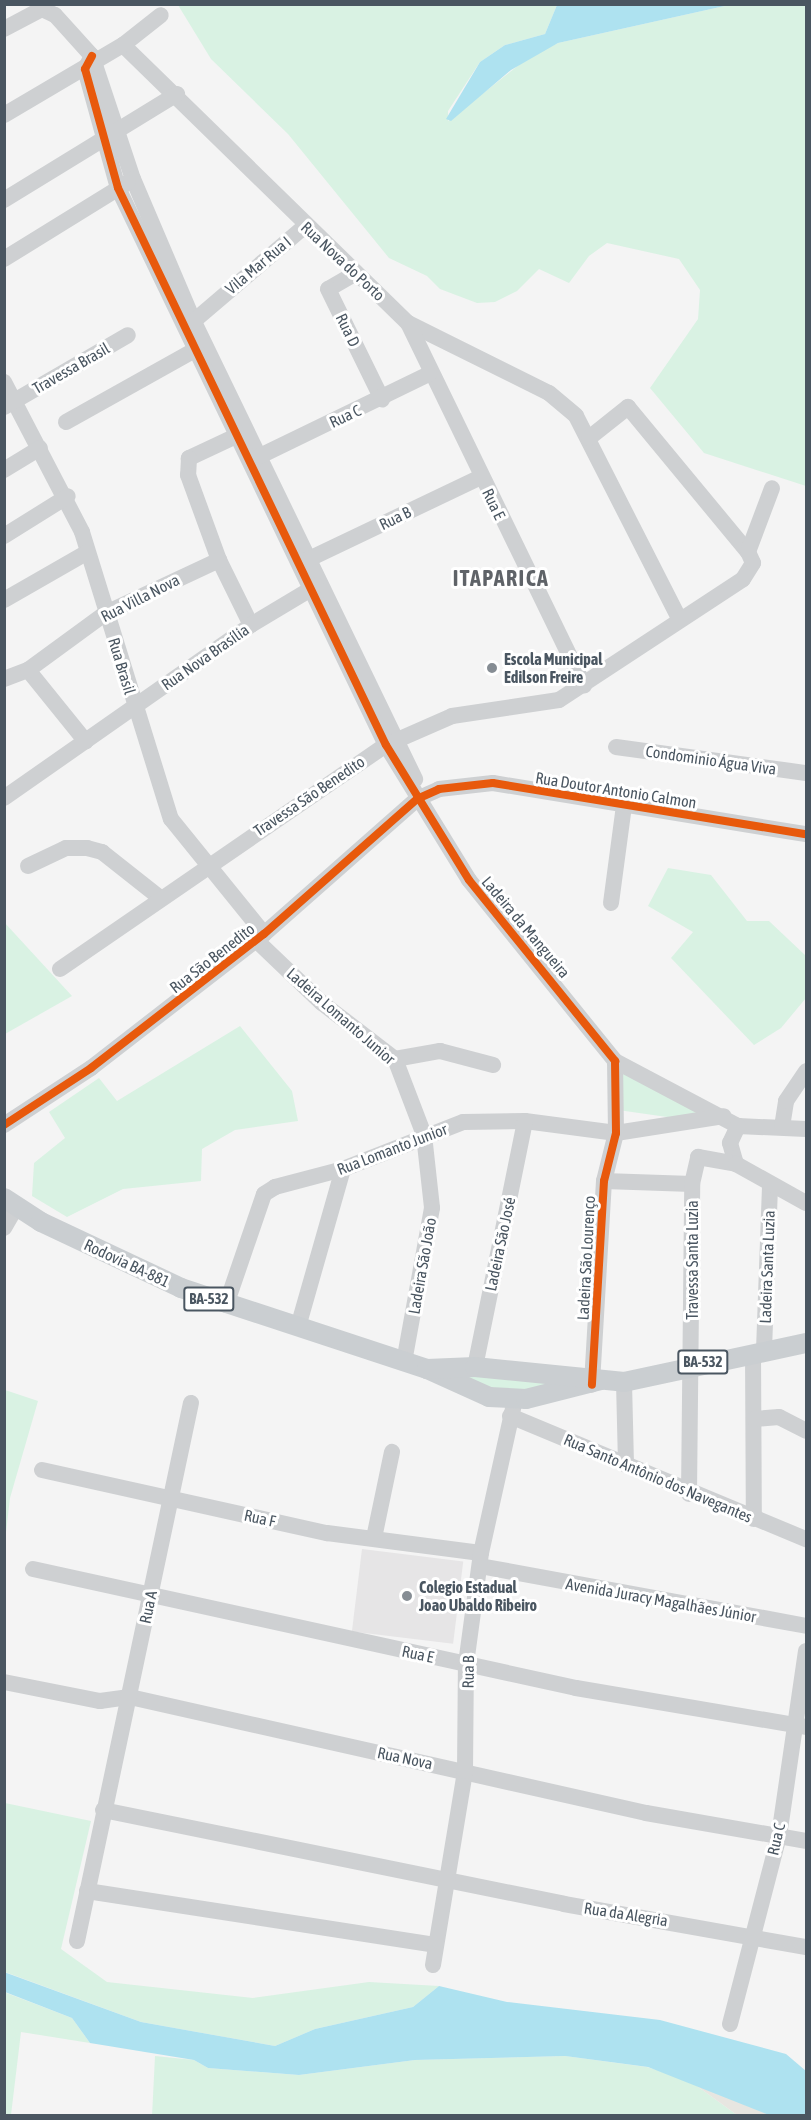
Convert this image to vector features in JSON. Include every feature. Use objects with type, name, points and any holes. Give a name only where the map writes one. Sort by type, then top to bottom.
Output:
[{"type":"main road","name":"Rodovia BA-881","points":[[10,1203],[102,1253],[226,1305],[427,1369]]},
{"type":"main road","name":"BA-532","points":[[427,1369],[475,1368],[624,1383],[692,1364],[807,1343]]},
{"type":"main road","name":"BA-532","points":[[427,1369],[470,1391],[512,1408],[595,1381]]},
{"type":"street","points":[[4,29],[42,9],[55,15],[90,62],[110,136],[118,188],[175,293],[212,304]]},
{"type":"street","points":[[4,115],[90,62],[123,45],[161,15]]},
{"type":"street","name":"Rua Nova do Porto","points":[[123,45],[177,94],[305,226],[408,323],[549,393],[576,416],[679,618]]},
{"type":"street","points":[[4,200],[177,94]]},
{"type":"street","points":[[110,136],[133,179],[175,293],[233,425],[260,456],[275,506],[309,560],[314,587]]},
{"type":"street","points":[[4,259],[133,179]]},
{"type":"street","name":"Vila Mar Rua I","points":[[189,325],[305,226]]},
{"type":"street","name":"Rua D","points":[[356,273],[328,289],[382,399]]},
{"type":"street","name":"Rua E","points":[[408,323],[426,368],[584,685]]},
{"type":"street","points":[[189,325],[193,351],[275,506],[314,587]]},
{"type":"street","name":"Travessa Brasil","points":[[10,404],[128,334]]},
{"type":"street","name":"Rua C","points":[[260,456],[382,399],[426,368],[447,344]]},
{"type":"street","points":[[66,422],[193,351]]},
{"type":"street","name":"Rua Brasil","points":[[4,382],[10,404],[40,448],[68,496],[171,819],[185,842],[208,864],[260,937]]},
{"type":"street","points":[[589,438],[628,407],[748,552]]},
{"type":"street","points":[[233,425],[189,458],[191,487],[219,560],[251,625]]},
{"type":"street","points":[[4,470],[40,448]]},
{"type":"street","name":"Rua B","points":[[309,560],[481,477]]},
{"type":"street","name":"Travessa São Benedito","points":[[60,969],[159,897],[392,742],[452,716],[559,700],[679,618],[743,579],[753,563],[748,552],[772,488]]},
{"type":"street","points":[[4,536],[68,496]]},
{"type":"street","points":[[4,600],[86,553]]},
{"type":"street","name":"Rua Villa Nova","points":[[4,679],[28,670],[106,613],[219,560]]},
{"type":"street","name":"Rua Nova Brasília","points":[[4,798],[251,625],[314,587]]},
{"type":"street","name":"Ladeira da Mangueira","points":[[314,587],[421,800],[469,880],[615,1061]]},
{"type":"street","points":[[28,670],[86,742]]},
{"type":"street","name":"Condominio Água Viva","points":[[616,747],[807,773]]},
{"type":"street","name":"Rua Doutor Antonio Calmon","points":[[421,800],[454,784],[482,782],[807,834]]},
{"type":"street","name":"Rua São Benedito","points":[[4,1125],[91,1068],[260,937],[421,800]]},
{"type":"street","points":[[611,903],[624,806]]},
{"type":"street","points":[[28,866],[66,848],[87,848],[102,852],[159,897]]},
{"type":"street","name":"Ladeira Lomanto Junior","points":[[260,937],[322,1003],[395,1059],[424,1135]]},
{"type":"street","points":[[395,1059],[440,1051],[493,1065]]},
{"type":"street","points":[[615,1061],[724,1116],[738,1126],[807,1129]]},
{"type":"street","name":"Ladeira São Lourenço","points":[[595,1381],[604,1181],[616,1133],[615,1061]]},
{"type":"street","points":[[782,1127],[786,1101],[807,1071]]},
{"type":"street","name":"Rua Lomanto Junior","points":[[226,1305],[264,1194],[275,1187],[343,1169],[424,1135],[463,1122],[525,1121],[616,1133],[724,1116]]},
{"type":"street","name":"Ladeira São José","points":[[475,1368],[525,1121]]},
{"type":"street","points":[[738,1126],[730,1143],[736,1164],[807,1203]]},
{"type":"street","name":"Ladeira São João","points":[[404,1362],[432,1208],[424,1135]]},
{"type":"street","name":"Travessa Santa Luzia","points":[[689,1494],[692,1184],[698,1157],[736,1164]]},
{"type":"street","points":[[298,1327],[343,1169]]},
{"type":"street","points":[[604,1181],[692,1184]]},
{"type":"street","name":"Ladeira Santa Luzia","points":[[754,1519],[754,1419],[770,1184]]},
{"type":"street","points":[[4,1228],[10,1203]]},
{"type":"street","points":[[624,1383],[626,1465]]},
{"type":"street","name":"Rua A","points":[[77,1941],[149,1598],[174,1502],[191,1403]]},
{"type":"street","name":"Rua B","points":[[433,1965],[465,1771],[466,1664],[480,1560],[512,1408]]},
{"type":"street","name":"Rua Santo Antônio dos Navegantes","points":[[512,1408],[689,1494],[807,1539]]},
{"type":"street","points":[[754,1419],[779,1417],[807,1431]]},
{"type":"street","points":[[374,1539],[392,1452]]},
{"type":"street","name":"Rua F","points":[[42,1470],[174,1502],[480,1560]]},
{"type":"street","name":"Avenida Juracy Magalhães Júnior","points":[[480,1560],[807,1626]]},
{"type":"street","name":"Rua E","points":[[33,1569],[149,1598],[466,1664],[800,1726]]},
{"type":"street","name":"Rua C","points":[[730,2024],[750,1935],[779,1836],[800,1726],[807,1652]]},
{"type":"street","name":"Rua Nova","points":[[4,1682],[100,1701],[130,1697],[646,1813],[807,1841]]},
{"type":"street","points":[[104,1810],[446,1876]]},
{"type":"street","name":"Rua da Alegria","points":[[446,1876],[564,1904],[750,1935],[807,1947]]},
{"type":"street","points":[[87,1891],[435,1945]]},
{"type":"shaded area","name":"Colegio Estadual Joao Ubaldo Ribeiro","points":[[362,1549],[463,1561],[453,1644],[352,1631]]},
{"type":"green space","points":[[178,5],[557,5],[545,34],[505,45],[480,62],[448,111],[448,121],[529,57],[558,43],[729,5],[806,5],[806,486],[704,453],[650,388],[698,319],[700,290],[679,259],[607,243],[589,256],[569,283],[539,269],[517,291],[495,302],[477,303],[440,289],[427,276],[389,258],[288,134],[211,59]]},
{"type":"green space","points":[[668,868],[711,875],[747,921],[769,921],[806,956],[806,998],[781,1028],[754,1045],[671,958],[693,932],[648,906]]},
{"type":"green space","points":[[4,922],[72,996],[5,1034],[4,1034]]},
{"type":"green space","points":[[240,1026],[292,1091],[298,1121],[235,1130],[202,1149],[201,1181],[123,1189],[67,1217],[32,1196],[34,1163],[65,1138],[49,1112],[99,1078],[117,1101]]},
{"type":"green space","points":[[623,1070],[711,1114],[681,1119],[618,1110]]},
{"type":"green space","points":[[434,1369],[578,1382],[514,1406]]},
{"type":"green space","points":[[5,1390],[38,1401],[10,1498],[5,1541]]},
{"type":"green space","points":[[5,1803],[91,1821],[61,1949],[107,1982],[253,1998],[369,1982],[439,1986],[413,2007],[315,2029],[275,2046],[141,2022],[5,1972]]},
{"type":"green space","points":[[4,1992],[72,2018],[90,2043],[21,2032],[11,2115],[5,2115]]},
{"type":"green space","points":[[155,2056],[194,2060],[208,2068],[299,2075],[415,2060],[565,2056],[647,2067],[690,2081],[737,2115],[152,2116]]},
{"type":"sand","points":[[690,2081],[738,2100],[769,2115],[737,2115]]},
{"type":"water","points":[[557,4],[729,5],[558,43],[511,70],[451,121],[446,119],[480,62],[505,45],[545,34]]},
{"type":"water","points":[[4,1972],[141,2022],[275,2046],[315,2029],[413,2007],[439,1986],[507,2002],[660,2020],[786,2054],[806,2071],[806,2115],[769,2115],[648,2067],[565,2056],[415,2060],[299,2075],[208,2068],[194,2060],[90,2043],[72,2018],[5,1992]]},
{"type":"cycle path","points":[[92,56],[85,69],[118,188],[386,745],[469,880],[615,1061],[616,1133],[604,1181],[592,1385]]},
{"type":"cycle path","points":[[4,1125],[91,1068],[264,934],[417,799],[439,789],[493,783],[806,834]]},
{"type":"place","name":"Escola Municipal Edilson Freire","points":[[492,668]]},
{"type":"place","name":"Colegio Estadual Joao Ubaldo Ribeiro","points":[[407,1596]]},
{"type":"district","name":"ITAPARICA","points":[[501,579]]}]
